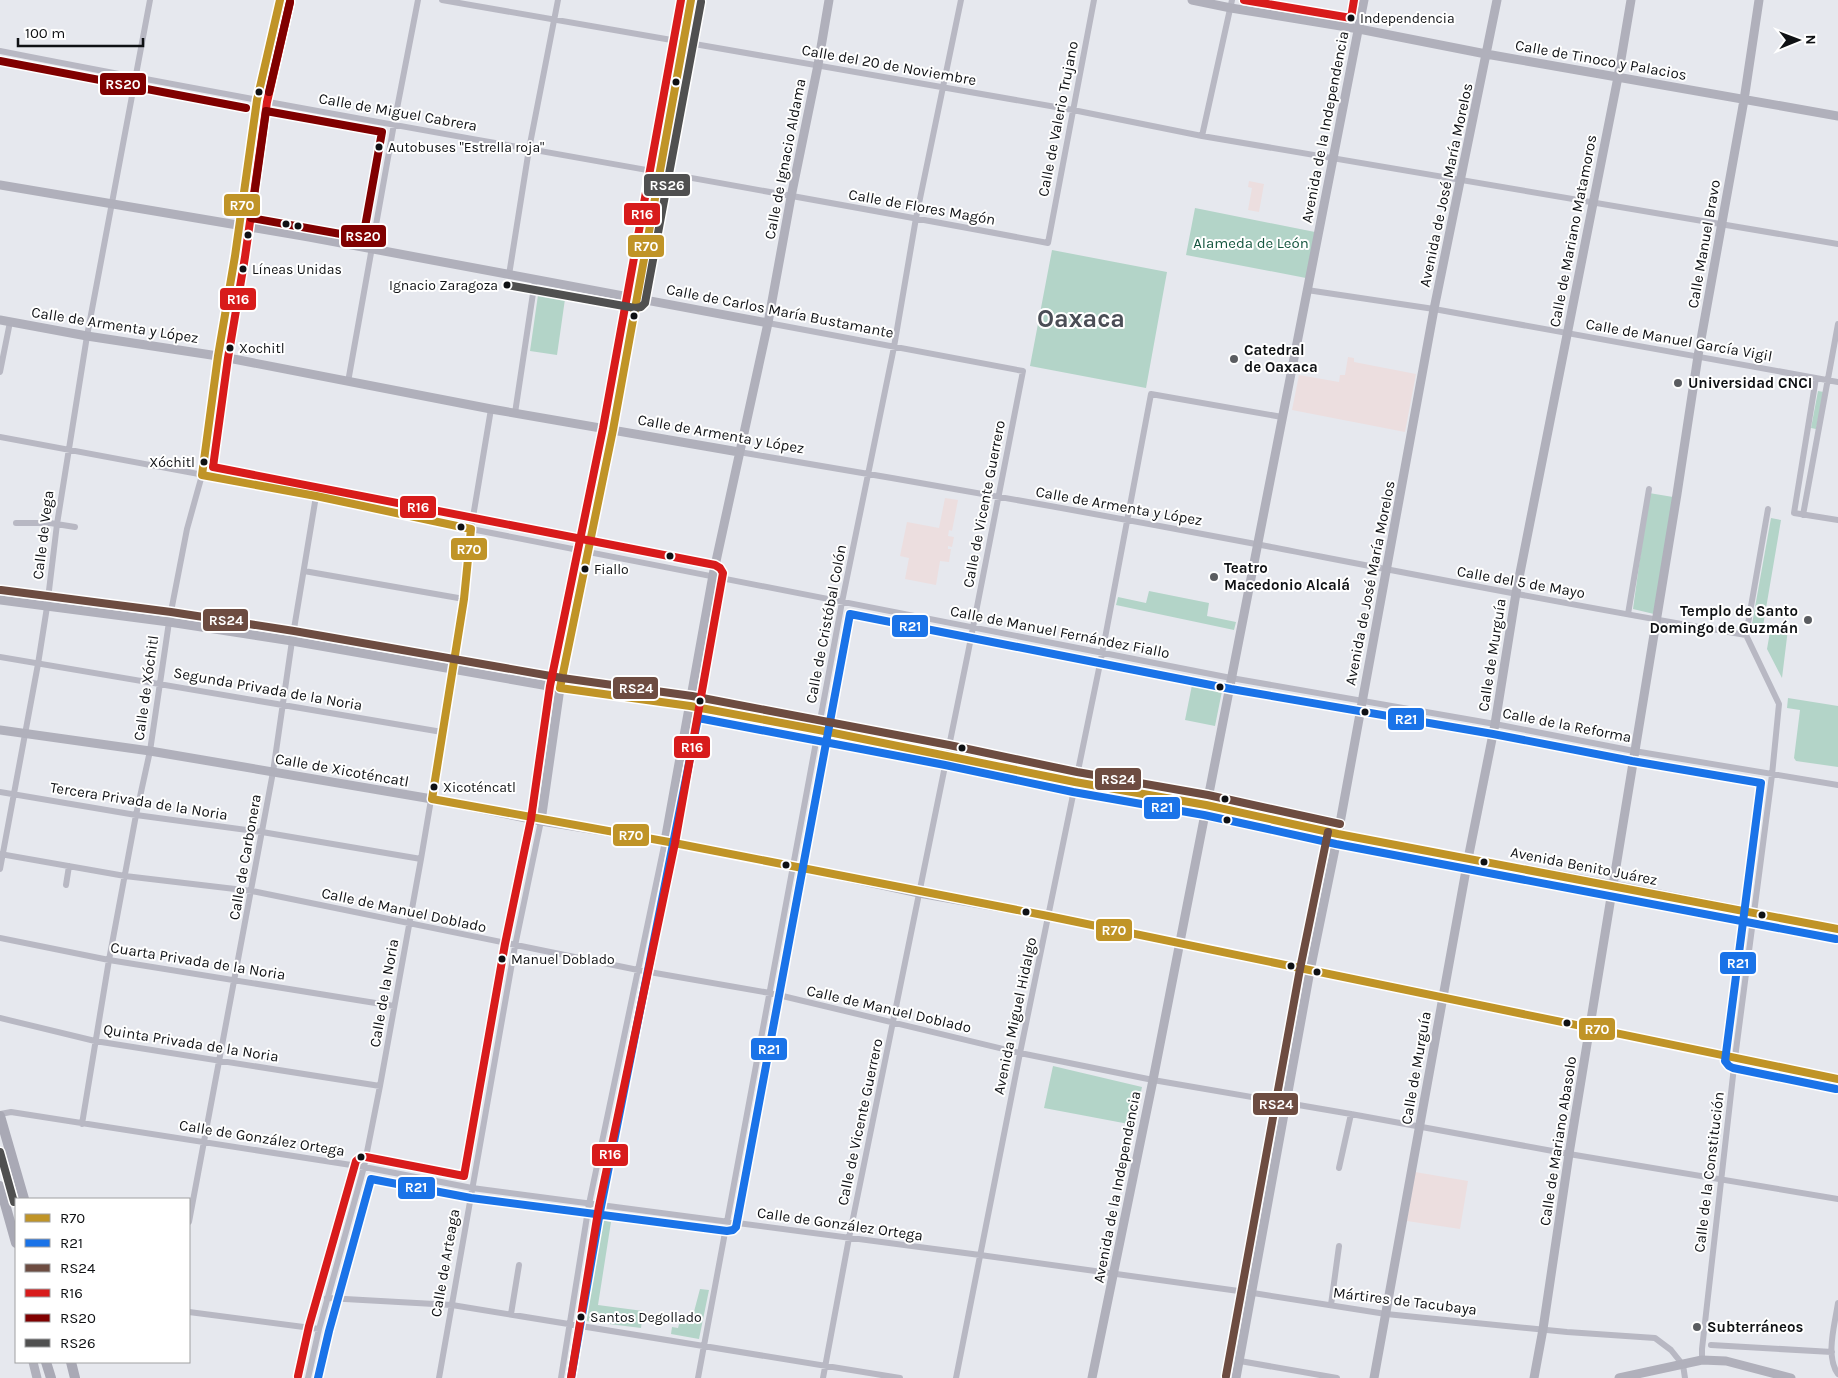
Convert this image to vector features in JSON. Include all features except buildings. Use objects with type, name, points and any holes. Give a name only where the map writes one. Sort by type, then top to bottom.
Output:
[{"type":"main road","points":[[0,1115],[24,1198]]},
{"type":"main road","points":[[0,1186],[15,1239]]},
{"type":"main road","points":[[46,1363],[51,1378]]},
{"type":"main road","points":[[71,1363],[75,1378]]},
{"type":"street","name":"Calle de Vega","points":[[0,869],[1,854],[38,664],[47,607],[56,524],[87,336],[150,0]]},
{"type":"street","name":"Calle de Xóchitl","points":[[82,1124],[109,960],[150,751],[158,683],[169,622],[187,529],[202,475],[257,100],[280,0]]},
{"type":"street","points":[[348,382],[418,0]]},
{"type":"street","name":"Calle del 20 de Noviembre","points":[[442,0],[1073,110],[1202,136],[1838,244]]},
{"type":"street","points":[[509,275],[529,149],[556,19],[558,0]]},
{"type":"street","name":"Calle de Arteaga","points":[[439,1378],[515,946],[541,820],[560,688],[613,430],[691,0]]},
{"type":"street","name":"Calle de Ignacio Aldama","points":[[665,842],[712,575],[768,323],[829,0]]},
{"type":"street","name":"Calle de Cristóbal Colón","points":[[698,1378],[842,602],[894,347],[916,218],[961,0]]},
{"type":"street","name":"Calle de Valerio Trujano","points":[[1048,243],[1094,0]]},
{"type":"street","name":"Calle de Tinoco y Palacios","points":[[1192,0],[1232,4],[1486,54],[1838,116]]},
{"type":"street","name":"Avenida de la Independencia","points":[[1092,1378],[1207,805],[1364,0]]},
{"type":"street","name":"Avenida de José María Morelos","points":[[1236,1378],[1434,310],[1497,0]]},
{"type":"street","name":"Calle de Mariano Matamoros","points":[[1540,467],[1618,76],[1631,0]]},
{"type":"street","name":"Calle Manuel Bravo","points":[[1677,494],[1698,356],[1744,100],[1759,0]]},
{"type":"street","points":[[1202,136],[1232,4]]},
{"type":"street","name":"Calle de Miguel Cabrera","points":[[0,51],[135,78],[791,197]]},
{"type":"street","name":"Calle de Carlos María Bustamante","points":[[0,185],[240,226],[637,298],[1023,371]]},
{"type":"street","name":"Calle de Flores Magón","points":[[791,197],[1048,243]]},
{"type":"street","points":[[516,412],[535,280]]},
{"type":"street","name":"Calle de Manuel García Vigil","points":[[1307,290],[1567,332],[1838,382]]},
{"type":"street","name":"Calle de Armenta y López","points":[[0,320],[87,336],[218,356],[491,408],[1258,545]]},
{"type":"street","points":[[0,372],[10,322]]},
{"type":"street","points":[[1803,515],[1838,324]]},
{"type":"street","name":"Calle de Vicente Guerrero","points":[[823,1378],[849,1238],[894,1022],[1023,371]]},
{"type":"street","points":[[1816,378],[1794,513],[1838,520]]},
{"type":"street","name":"Avenida Miguel Hidalgo","points":[[956,1378],[1020,1053],[1102,654],[1151,394],[1282,417]]},
{"type":"street","name":"Calle de la Noria","points":[[308,1378],[327,1298],[364,1166],[380,1086],[432,799],[464,599],[471,529],[491,408]]},
{"type":"street","points":[[1807,431],[1817,434]]},
{"type":"street","name":"Calle de Manuel Fernández Fiallo","points":[[0,437],[316,496],[471,529],[587,550],[1102,654],[1232,678]]},
{"type":"street","name":"Calle de Murguía","points":[[1374,1378],[1468,859],[1495,724],[1516,593],[1540,467]]},
{"type":"street","points":[[1801,470],[1810,472]]},
{"type":"street","points":[[1628,614],[1649,489]]},
{"type":"street","name":"Calle de Mariano Abasolo","points":[[1534,1378],[1544,1329],[1589,1028],[1677,494]]},
{"type":"street","name":"Calle de Carbonera","points":[[190,1217],[273,772],[316,496]]},
{"type":"street","points":[[1746,635],[1768,509]]},
{"type":"street","points":[[16,522],[76,527]]},
{"type":"street","name":"Calle del 5 de Mayo","points":[[1258,545],[1656,620],[1746,635]]},
{"type":"street","points":[[304,571],[464,599]]},
{"type":"street","name":"Avenida Benito Juárez","points":[[0,600],[169,622],[292,641],[560,688],[690,706],[947,755],[1075,782],[1207,805],[1338,834],[1838,929]]},
{"type":"street","name":"Calle de la Constitución","points":[[1702,1360],[1712,1248],[1772,775],[1779,704],[1746,635]]},
{"type":"street","name":"Segunda Privada de la Noria","points":[[0,657],[442,732]]},
{"type":"street","name":"Calle de la Reforma","points":[[1232,678],[1495,724],[1634,751],[1838,785]]},
{"type":"street","name":"Calle de Xicoténcatl","points":[[0,730],[150,751],[432,799],[794,866],[919,893],[1048,916],[1838,1079]]},
{"type":"street","name":"Tercera Privada de la Noria","points":[[0,792],[136,815],[262,832],[421,859]]},
{"type":"street","points":[[560,1378],[589,1204],[665,842]]},
{"type":"street","name":"Calle de Manuel Doblado","points":[[1,854],[125,876],[252,891],[515,946],[770,993],[1020,1053],[1152,1080],[1569,1154],[1838,1199]]},
{"type":"street","points":[[66,885],[69,866]]},
{"type":"street","name":"Cuarta Privada de la Noria","points":[[0,938],[109,960],[394,1006]]},
{"type":"street","name":"Quinta Privada de la Noria","points":[[0,1018],[95,1041],[219,1059],[380,1086]]},
{"type":"street","name":"Calle de González Ortega","points":[[0,1115],[12,1112],[364,1166],[472,1188],[1114,1274]]},
{"type":"street","points":[[1339,1168],[1351,1114]]},
{"type":"street","points":[[1331,1305],[1339,1246]]},
{"type":"street","points":[[511,1314],[519,1265]]},
{"type":"street","name":"Mártires de Tacubaya","points":[[1114,1274],[1386,1314],[1655,1338],[1671,1350],[1683,1365]]},
{"type":"street","points":[[327,1298],[452,1305],[900,1378]]},
{"type":"street","points":[[1838,1303],[1832,1352],[1834,1369],[1838,1374]]},
{"type":"street","points":[[190,1312],[319,1329]]},
{"type":"street","points":[[1711,1345],[1832,1352]]},
{"type":"street","points":[[1619,1378],[1702,1360],[1726,1361],[1791,1378]]},
{"type":"street","points":[[1240,1361],[1337,1378]]},
{"type":"street","points":[[33,1363],[37,1378]]},
{"type":"street","points":[[1683,1365],[1685,1378]]},
{"type":"shaded area","points":[[1249,181],[1264,184],[1259,212],[1248,210],[1252,188],[1248,187]]},
{"type":"shaded area","points":[[1348,357],[1354,358],[1354,362],[1416,374],[1405,432],[1292,410],[1299,375],[1339,382],[1340,375],[1345,375]]},
{"type":"shaded area","points":[[945,498],[958,500],[952,531],[949,530],[948,536],[954,537],[952,547],[948,546],[948,549],[951,549],[949,562],[940,561],[936,585],[905,579],[909,558],[900,556],[907,522],[939,528]]},
{"type":"shaded area","points":[[1415,1172],[1468,1181],[1460,1229],[1407,1221]]},
{"type":"green space","name":"Alameda de León","points":[[1195,208],[1315,232],[1306,278],[1186,255]]},
{"type":"green space","points":[[1052,250],[1167,272],[1146,388],[1030,366]]},
{"type":"green space","points":[[538,295],[565,299],[557,355],[530,351]]},
{"type":"green space","points":[[1818,391],[1824,392],[1816,429],[1811,428]]},
{"type":"green space","points":[[1649,493],[1673,497],[1654,614],[1633,609]]},
{"type":"green space","points":[[1771,518],[1781,520],[1763,626],[1752,624]]},
{"type":"green space","points":[[1149,591],[1209,603],[1207,616],[1236,622],[1234,630],[1116,605],[1118,597],[1146,603]]},
{"type":"green space","points":[[1771,626],[1788,629],[1782,678],[1767,649]]},
{"type":"green space","points":[[1192,685],[1222,691],[1215,726],[1185,720]]},
{"type":"green space","points":[[1788,698],[1838,706],[1838,767],[1796,761],[1794,758],[1800,710],[1787,708]]},
{"type":"green space","points":[[1053,1066],[1142,1087],[1134,1125],[1044,1108]]},
{"type":"green space","points":[[594,1219],[611,1222],[598,1305],[643,1311],[641,1328],[577,1320]]},
{"type":"green space","points":[[700,1289],[709,1290],[699,1339],[671,1334],[672,1327],[678,1328],[680,1321],[691,1323]]},
{"type":"transit line","name":"R70","points":[[280,0],[257,100],[202,475],[316,496],[471,529],[464,599],[432,799],[669,842],[1048,916],[1838,1079]]},
{"type":"transit line","name":"R16","points":[[298,1376],[309,1326],[356,1161],[361,1157],[366,1157],[464,1176],[505,944],[531,819],[550,686],[603,428],[681,0]]},
{"type":"transit line","name":"R70","points":[[691,0],[613,430],[560,688],[690,706],[819,730],[1075,782],[1206,805],[1338,834],[1838,929]]},
{"type":"transit line","name":"R16","points":[[1244,0],[1351,18],[1354,0]]},
{"type":"transit line","name":"R16","points":[[290,2],[267,102],[213,467],[715,565],[723,573],[675,843],[599,1206],[571,1378]]},
{"type":"transit line","name":"RS20","points":[[269,92],[290,2]]},
{"type":"transit line","name":"RS26","points":[[507,285],[635,308],[641,307],[645,303],[701,2]]},
{"type":"transit line","name":"RS20","points":[[0,61],[246,108]]},
{"type":"transit line","name":"RS20","points":[[266,111],[382,132],[363,238],[251,218],[266,111]]},
{"type":"transit line","name":"RS24","points":[[1,590],[171,612],[294,631],[562,678],[692,696],[949,745],[1077,772],[1208,795],[1340,824]]},
{"type":"transit line","name":"R21","points":[[318,1378],[371,1179],[471,1198],[727,1231],[733,1230],[736,1227],[850,614],[1231,689],[1761,783],[1725,1061],[1733,1068],[1836,1089]]},
{"type":"transit line","name":"R21","points":[[571,1378],[600,1212],[698,718],[945,765],[1073,792],[1204,815],[1336,844],[1836,939]]},
{"type":"transit line","name":"RS24","points":[[1226,1376],[1300,969],[1328,832]]},
{"type":"transit line","name":"RS26","points":[[0,1152],[14,1202]]},
{"type":"place","name":"Independencia","points":[[1351,18]]},
{"type":"place","name":"Autobuses \"Estrella roja\"","points":[[379,147]]},
{"type":"place","name":"Líneas Unidas","points":[[243,269]]},
{"type":"place","name":"Ignacio Zaragoza","points":[[507,285]]},
{"type":"place","name":"Xochitl","points":[[230,348]]},
{"type":"place","name":"Catedral de Oaxaca","points":[[1234,359]]},
{"type":"place","name":"Universidad CNCI","points":[[1678,383]]},
{"type":"place","name":"Xóchitl","points":[[204,462]]},
{"type":"place","name":"Fiallo","points":[[585,569]]},
{"type":"place","name":"Teatro Macedonio Alcalá","points":[[1214,577]]},
{"type":"place","name":"Templo de Santo Domingo de Guzmán","points":[[1808,620]]},
{"type":"place","name":"Xicoténcatl","points":[[434,787]]},
{"type":"place","name":"Manuel Doblado","points":[[502,959]]},
{"type":"place","name":"Santos Degollado","points":[[581,1317]]},
{"type":"place","name":"Subterráneos","points":[[1697,1327]]},
{"type":"district","name":"Oaxaca","points":[[1081,318]]}]
